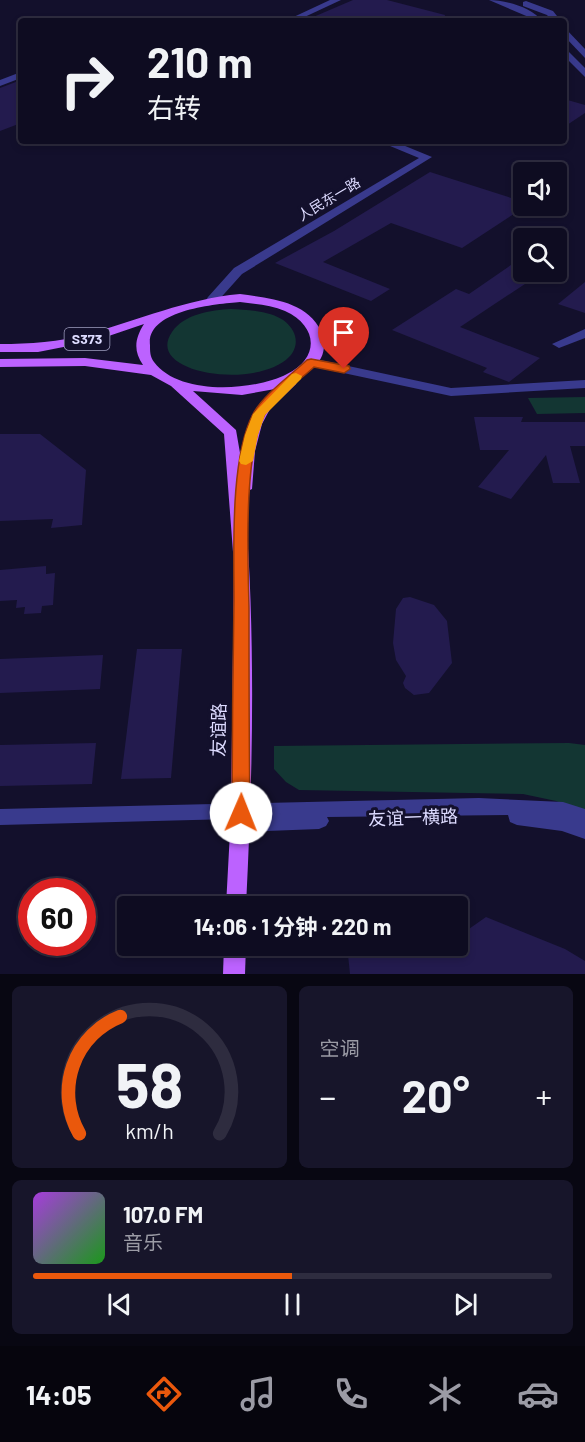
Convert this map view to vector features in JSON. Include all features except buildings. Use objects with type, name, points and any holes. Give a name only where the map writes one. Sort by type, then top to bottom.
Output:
[{"type":"main road","name":"S373","points":[[0,348],[38,348],[89,338],[171,311],[212,300],[240,298],[266,301],[289,309],[307,319],[317,333],[319,348],[311,362],[300,373],[280,383],[228,392],[176,383],[155,371],[145,359],[142,346],[145,333],[155,321],[171,311]]},
{"type":"main road","name":"S373","points":[[0,363],[85,362],[155,371]]},
{"type":"main road","name":"友谊路","points":[[236,896],[240,818],[241,555],[244,468],[251,435],[259,414],[300,373]]},
{"type":"main road","name":"友谊路","points":[[176,383],[231,433],[241,555]]},
{"type":"main road","points":[[234,974],[235,956]]},
{"type":"street","points":[[296,18],[337,0]]},
{"type":"street","points":[[493,0],[536,18]]},
{"type":"street","points":[[516,0],[550,13],[554,18]]},
{"type":"street","points":[[567,34],[585,55]]},
{"type":"street","points":[[567,53],[585,74]]},
{"type":"street","points":[[0,83],[18,76]]},
{"type":"street","name":"人民东一路","points":[[212,300],[238,271],[428,157],[391,144]]},
{"type":"street","points":[[559,344],[585,333]]},
{"type":"street","points":[[311,362],[451,392],[585,384]]},
{"type":"street","name":"友谊一横路","points":[[240,818],[479,806],[563,810],[585,818]]},
{"type":"street","name":"友谊一横路","points":[[0,817],[240,818],[500,814],[564,823],[585,831]]},
{"type":"green space","points":[[231,309],[266,313],[282,319],[295,334],[296,345],[289,357],[274,367],[253,373],[230,375],[208,373],[188,367],[174,358],[167,346],[177,326],[198,314]]},
{"type":"green space","points":[[585,397],[585,413],[537,414],[528,398]]},
{"type":"green space","points":[[569,743],[585,745],[585,812],[556,801],[523,794],[299,790],[286,782],[274,769],[274,746]]},
{"type":"slow traffic","points":[[246,461],[251,435],[259,414],[296,376]]},
{"type":"route","points":[[241,813],[241,555],[244,468],[251,435],[259,414],[311,362],[344,369]]}]
